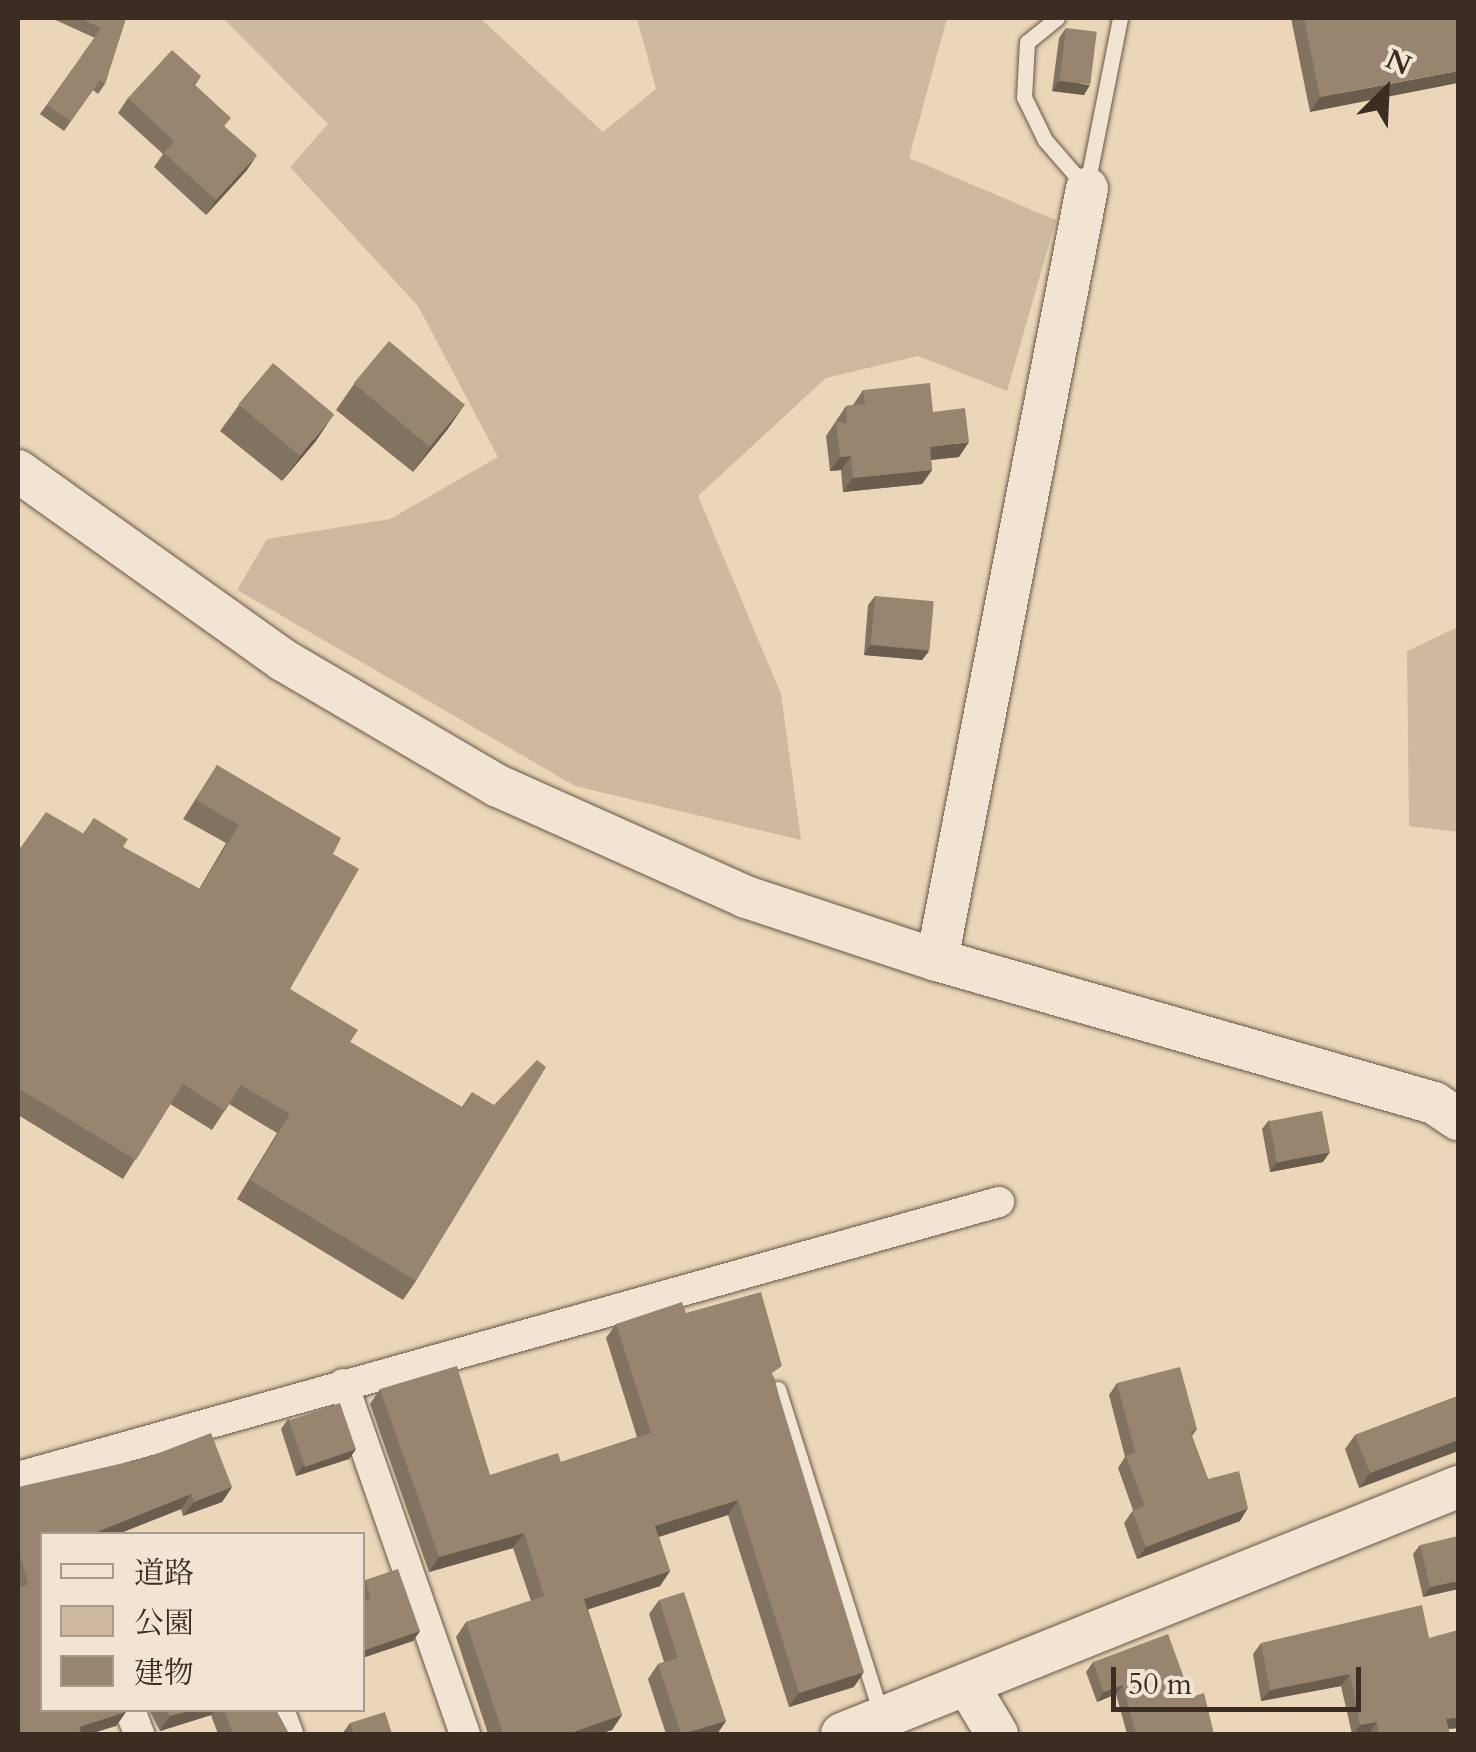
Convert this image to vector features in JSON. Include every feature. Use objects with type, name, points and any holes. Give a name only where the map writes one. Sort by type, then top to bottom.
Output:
[{"type":"street","points":[[937,960],[1087,188]]},
{"type":"street","points":[[18,470],[283,660],[498,786],[746,897],[937,960],[1450,1108]]},
{"type":"street","points":[[18,1478],[999,1202]]},
{"type":"street","points":[[344,1384],[465,1734]]},
{"type":"street","points":[[842,1734],[1458,1486]]},
{"type":"street","points":[[967,1684],[997,1734]]},
{"type":"lane","points":[[1057,18],[1027,42],[1024,96],[1044,140],[1087,188]]},
{"type":"lane","points":[[1087,188],[1120,18]]},
{"type":"lane","points":[[778,1389],[882,1718]]},
{"type":"green space","points":[[223,18],[480,18],[603,132],[656,89],[637,18],[947,18],[909,158],[1056,220],[1007,391],[918,356],[826,378],[698,496],[781,694],[801,840],[575,786],[237,590],[267,539],[390,519],[498,457],[418,306],[290,167],[328,124]]},
{"type":"green space","points":[[1458,627],[1458,832],[1409,826],[1407,651]]},
{"type":"building","points":[[79,18],[126,18],[105,84],[100,80],[71,121],[47,105],[101,28]]},
{"type":"building","points":[[1304,18],[1458,18],[1458,71],[1320,97]]},
{"type":"building","points":[[1066,28],[1097,32],[1090,84],[1060,81]]},
{"type":"building","points":[[172,50],[201,76],[194,84],[231,118],[224,126],[257,155],[216,200],[164,153],[174,141],[128,98]]},
{"type":"building","points":[[389,341],[465,405],[429,447],[354,383]]},
{"type":"building","points":[[273,363],[334,414],[300,456],[238,404]]},
{"type":"building","points":[[930,383],[933,412],[965,408],[969,442],[930,447],[932,470],[853,478],[851,456],[840,457],[836,421],[847,424],[846,406],[865,404],[863,390]]},
{"type":"building","points":[[875,596],[934,601],[930,650],[871,645]]},
{"type":"building","points":[[217,765],[341,838],[333,854],[359,869],[290,989],[358,1030],[350,1042],[463,1108],[472,1092],[494,1105],[537,1060],[546,1067],[416,1281],[250,1180],[290,1114],[241,1085],[225,1111],[183,1084],[136,1160],[18,1088],[18,851],[46,812],[84,834],[94,818],[128,839],[123,847],[200,889],[239,825],[196,800]]},
{"type":"building","points":[[1322,1111],[1330,1152],[1277,1163],[1269,1121]]},
{"type":"building","points":[[761,1292],[782,1366],[772,1373],[864,1672],[799,1693],[738,1500],[655,1526],[670,1571],[584,1599],[622,1715],[568,1734],[503,1734],[466,1622],[544,1596],[524,1533],[439,1557],[380,1389],[457,1366],[490,1475],[558,1453],[561,1462],[651,1433],[616,1324],[682,1302],[686,1313]]},
{"type":"building","points":[[1180,1367],[1197,1429],[1190,1431],[1208,1479],[1239,1471],[1248,1508],[1146,1547],[1132,1511],[1145,1506],[1126,1456],[1135,1452],[1117,1383]]},
{"type":"building","points":[[1458,1396],[1458,1440],[1370,1473],[1355,1435]]},
{"type":"building","points":[[340,1403],[356,1449],[305,1467],[289,1421]]},
{"type":"building","points":[[211,1433],[232,1487],[194,1502],[191,1494],[97,1532],[40,1532],[40,1712],[126,1712],[79,1727],[82,1734],[18,1734],[18,1588],[28,1584],[18,1547],[18,1487],[146,1458]]},
{"type":"building","points":[[1458,1536],[1458,1581],[1430,1587],[1420,1545]]},
{"type":"building","points":[[398,1569],[420,1631],[365,1650],[365,1601],[371,1599],[365,1580]]},
{"type":"building","points":[[684,1592],[726,1721],[681,1734],[658,1664],[678,1658],[659,1600]]},
{"type":"building","points":[[1422,1605],[1429,1638],[1458,1630],[1458,1717],[1446,1719],[1450,1734],[1379,1734],[1377,1722],[1360,1725],[1350,1674],[1270,1690],[1261,1643]]},
{"type":"building","points":[[1168,1634],[1191,1697],[1204,1693],[1214,1734],[1136,1734],[1123,1685],[1104,1692],[1093,1662]]},
{"type":"building","points":[[225,1712],[277,1712],[289,1734],[233,1734]]},
{"type":"building","points":[[385,1712],[392,1734],[344,1734],[353,1732],[350,1723]]}]
